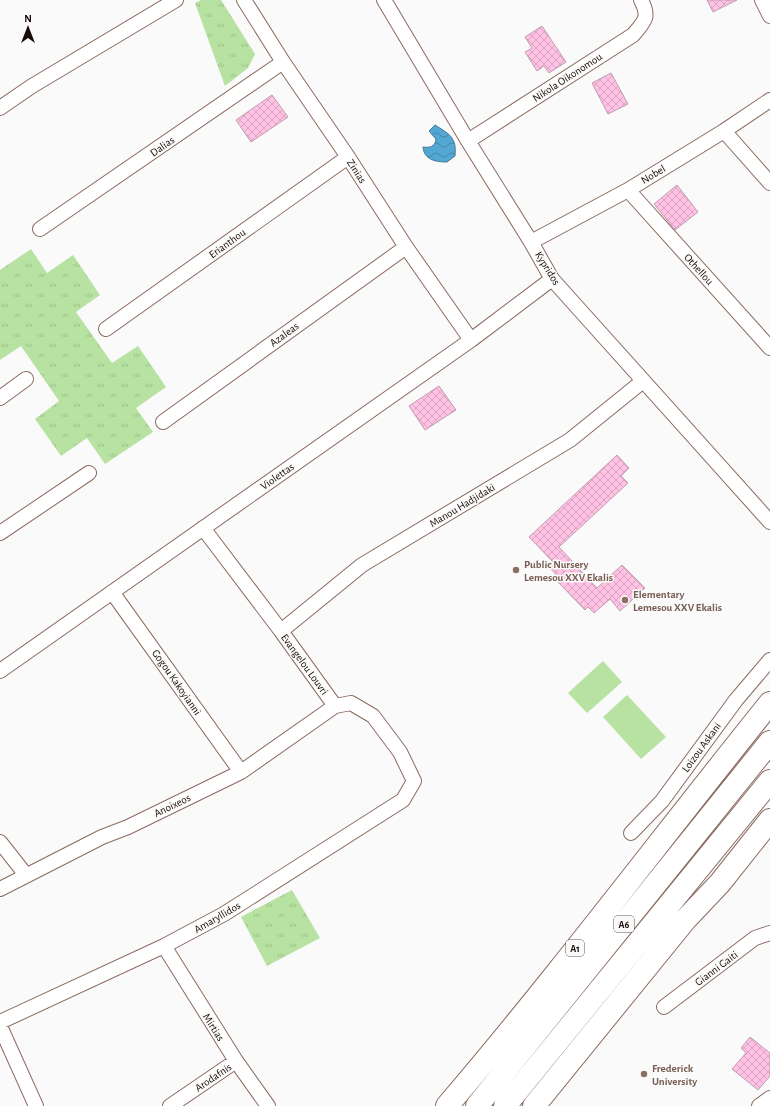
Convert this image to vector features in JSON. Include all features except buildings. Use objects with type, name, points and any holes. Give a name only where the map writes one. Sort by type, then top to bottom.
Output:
[{"type":"highway","points":[[701,789],[770,703]]},
{"type":"highway","points":[[701,789],[770,720]]},
{"type":"highway","name":"A6","points":[[477,1106],[770,742]]},
{"type":"highway","name":"A6","points":[[505,1106],[770,781]]},
{"type":"highway","name":"A1","points":[[448,1106],[494,1051],[701,789]]},
{"type":"highway","points":[[720,884],[770,811]]},
{"type":"highway","points":[[534,1106],[685,920],[720,884],[770,820]]},
{"type":"street","points":[[0,108],[32,86],[176,0]]},
{"type":"street","name":"Zinias","points":[[244,0],[283,62],[348,157],[406,247],[471,340]]},
{"type":"street","name":"Kypridos","points":[[384,0],[552,279],[770,522]]},
{"type":"street","name":"Nikola Oikonomou","points":[[468,141],[633,35],[645,21],[646,10],[641,0]]},
{"type":"street","points":[[762,0],[770,16]]},
{"type":"street","name":"Dalias","points":[[40,229],[283,62]]},
{"type":"street","name":"Nobel","points":[[531,242],[628,190],[724,131],[770,100]]},
{"type":"street","points":[[724,131],[770,183]]},
{"type":"street","name":"Erianthou","points":[[106,329],[348,157]]},
{"type":"street","name":"Othellou","points":[[628,190],[770,348]]},
{"type":"street","name":"Azaleas","points":[[163,422],[406,247]]},
{"type":"street","name":"Violettas","points":[[0,671],[471,340],[552,279]]},
{"type":"street","points":[[0,398],[26,379]]},
{"type":"street","name":"Manou Hadjidaki","points":[[281,631],[362,565],[570,440],[643,381]]},
{"type":"street","points":[[0,533],[89,473]]},
{"type":"street","name":"Evangelou Louvri","points":[[203,528],[281,631],[335,706],[350,703],[373,716],[400,752],[414,781]]},
{"type":"street","name":"Gogou Kakoyianni","points":[[112,592],[241,772]]},
{"type":"street","name":"Loizou Askani","points":[[631,833],[662,801],[736,700],[770,660]]},
{"type":"street","name":"Anoixeos","points":[[0,889],[102,837],[128,827],[241,772],[335,706]]},
{"type":"street","name":"Amaryllidos","points":[[0,1022],[164,946],[224,914],[403,800],[414,781]]},
{"type":"street","points":[[0,842],[26,875]]},
{"type":"street","name":"Gianni Gaiti","points":[[664,1007],[755,938],[770,933]]},
{"type":"street","name":"Mirtias","points":[[164,946],[236,1061],[268,1106]]},
{"type":"street","points":[[0,1026],[36,1106]]},
{"type":"street","name":"Arodafnis","points":[[170,1106],[236,1061]]},
{"type":"street","points":[[759,1106],[770,1098]]},
{"type":"green space","points":[[201,0],[221,0],[255,54],[248,68],[225,86],[195,3]]},
{"type":"green space","points":[[31,249],[47,273],[73,255],[100,295],[76,312],[112,363],[138,346],[166,387],[136,408],[153,432],[105,464],[87,438],[61,456],[35,419],[59,401],[21,346],[0,360],[0,270]]},
{"type":"green space","points":[[603,661],[622,682],[587,713],[568,693]]},
{"type":"green space","points":[[627,695],[666,737],[641,759],[603,717]]},
{"type":"green space","points":[[292,890],[320,938],[267,966],[241,917]]},
{"type":"water","points":[[435,125],[448,134],[455,144],[455,156],[447,162],[431,159],[424,151],[423,147],[432,146],[435,144],[436,139],[429,131]]},
{"type":"place","name":"Public Nursery Lemesou XXV Ekalis","points":[[516,570]]},
{"type":"place","name":"Elementary Lemesou XXV Ekalis","points":[[625,600]]},
{"type":"place","name":"Frederick University","points":[[644,1074]]}]
